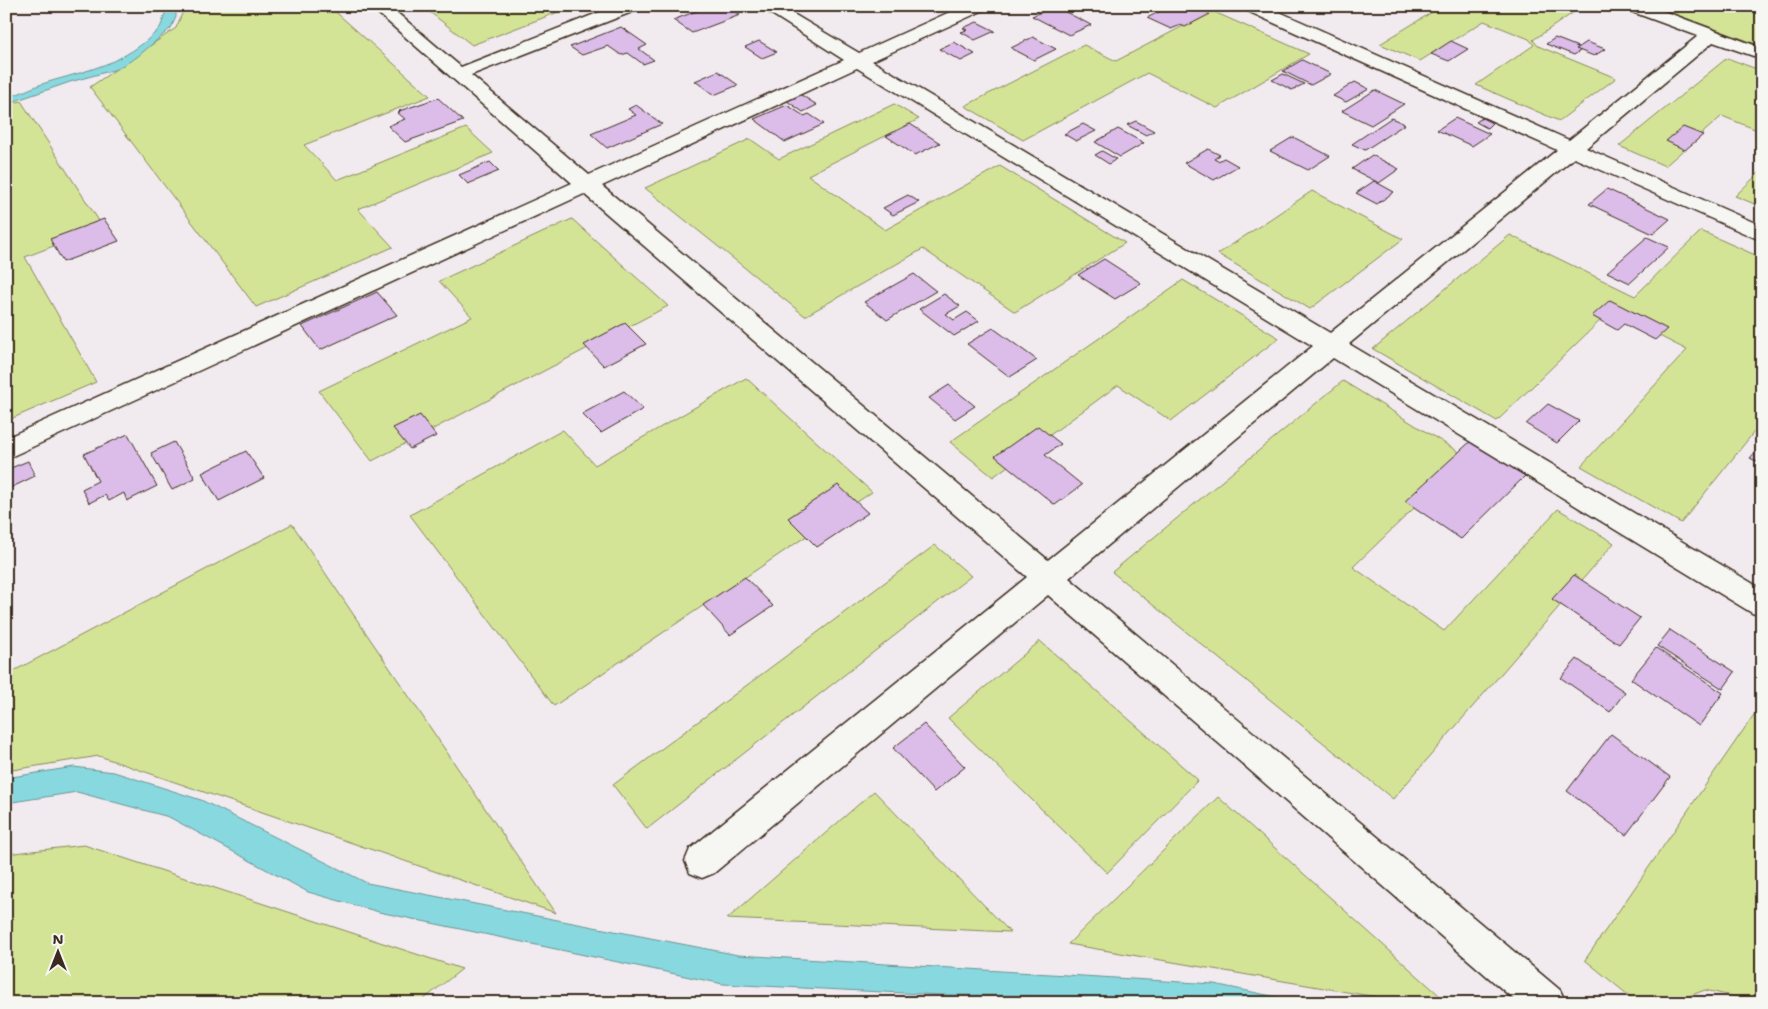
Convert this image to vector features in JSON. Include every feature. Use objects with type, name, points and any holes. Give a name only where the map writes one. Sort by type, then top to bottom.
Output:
[{"type":"street","points":[[378,6],[1547,1003]]},
{"type":"street","points":[[458,74],[631,6]]},
{"type":"street","points":[[767,6],[1762,604]]},
{"type":"street","points":[[6,449],[978,6]]},
{"type":"street","points":[[1251,6],[1762,234]]},
{"type":"street","points":[[1633,6],[1762,54]]},
{"type":"street","points":[[702,861],[1710,35]]},
{"type":"green space","points":[[192,6],[329,6],[430,96],[304,145],[337,180],[466,128],[493,153],[358,209],[393,247],[256,307],[90,87],[176,28],[184,9]]},
{"type":"green space","points":[[422,6],[574,6],[472,45]]},
{"type":"green space","points":[[1442,6],[1583,6],[1533,40],[1538,46],[1616,78],[1559,121],[1476,85],[1534,45],[1529,39],[1484,21],[1420,61],[1380,44]]},
{"type":"green space","points":[[1652,6],[1762,6],[1762,46]]},
{"type":"green space","points":[[1212,11],[1309,54],[1217,108],[1147,73],[1023,140],[965,106],[1084,45],[1116,61]]},
{"type":"green space","points":[[1727,58],[1762,71],[1762,132],[1722,116],[1665,166],[1619,146]]},
{"type":"green space","points":[[21,101],[103,227],[25,257],[96,382],[6,421],[6,105]]},
{"type":"green space","points":[[894,104],[919,119],[808,175],[885,230],[1000,166],[1125,243],[1015,312],[923,249],[805,316],[645,188],[750,139],[779,159]]},
{"type":"green space","points":[[1762,170],[1762,207],[1735,196]]},
{"type":"green space","points":[[1312,191],[1403,239],[1310,309],[1218,254]]},
{"type":"green space","points":[[572,219],[668,306],[372,461],[319,391],[472,317],[439,281]]},
{"type":"green space","points":[[1701,231],[1762,258],[1762,422],[1681,523],[1581,466],[1687,350],[1610,311],[1497,421],[1373,349],[1510,235],[1635,296]]},
{"type":"green space","points":[[1183,280],[1279,338],[1171,421],[1118,385],[993,477],[950,442]]},
{"type":"green space","points":[[746,378],[872,492],[554,706],[410,515],[563,430],[595,465]]},
{"type":"green space","points":[[1343,381],[1467,457],[1353,567],[1444,631],[1558,509],[1614,543],[1393,799],[1112,572]]},
{"type":"green space","points":[[292,524],[556,913],[99,756],[6,771],[6,675]]},
{"type":"green space","points":[[935,545],[971,576],[647,829],[613,785]]},
{"type":"green space","points":[[1040,641],[1198,780],[1107,873],[948,718]]},
{"type":"green space","points":[[1762,703],[1762,1003],[1705,990],[1670,1003],[1638,1003],[1585,960]]},
{"type":"green space","points":[[874,791],[1010,932],[727,919]]},
{"type":"green space","points":[[1218,797],[1448,1003],[1411,1003],[1068,944]]},
{"type":"green space","points":[[84,845],[462,969],[419,1003],[6,1003],[6,854]]},
{"type":"water","points":[[168,6],[179,6],[176,9],[176,17],[171,28],[137,57],[117,69],[70,82],[6,104],[6,98],[105,64],[132,51],[158,30]]},
{"type":"water","points":[[74,767],[114,772],[201,800],[367,883],[738,955],[1214,984],[1305,1003],[1107,1003],[1079,996],[942,995],[723,984],[379,912],[308,892],[169,817],[77,792],[6,803],[6,778]]},
{"type":"building","points":[[710,6],[727,6],[740,15],[692,33],[673,20]]},
{"type":"building","points":[[1035,6],[1054,6],[1091,25],[1069,35],[1032,16],[1044,11]]},
{"type":"building","points":[[1170,6],[1193,6],[1210,14],[1185,27],[1181,25],[1171,29],[1147,18]]},
{"type":"building","points":[[1398,6],[1423,6],[1413,12]]},
{"type":"building","points":[[977,22],[995,31],[975,40],[961,32],[967,30],[963,28]]},
{"type":"building","points":[[621,27],[647,45],[639,49],[654,60],[643,64],[628,53],[621,55],[608,46],[582,55],[570,47]]},
{"type":"building","points":[[1033,37],[1056,49],[1034,60],[1011,48]]},
{"type":"building","points":[[1555,38],[1583,49],[1574,55],[1546,44]]},
{"type":"building","points":[[759,41],[777,52],[762,58],[745,47]]},
{"type":"building","points":[[1451,41],[1468,49],[1449,61],[1431,54]]},
{"type":"building","points":[[954,42],[975,54],[961,61],[939,49]]},
{"type":"building","points":[[1587,42],[1605,49],[1594,56],[1576,49]]},
{"type":"building","points":[[1302,60],[1331,74],[1311,85],[1283,71]]},
{"type":"building","points":[[718,71],[738,85],[714,95],[695,81]]},
{"type":"building","points":[[1283,74],[1304,84],[1292,90],[1272,80]]},
{"type":"building","points":[[1355,82],[1369,89],[1346,102],[1333,96]]},
{"type":"building","points":[[1375,90],[1404,104],[1371,125],[1342,111]]},
{"type":"building","points":[[798,93],[817,105],[803,112],[784,99]]},
{"type":"building","points":[[438,98],[463,121],[405,142],[388,126],[405,119],[398,113],[399,111]]},
{"type":"building","points":[[636,105],[662,124],[607,148],[591,134],[636,115],[628,109]]},
{"type":"building","points":[[787,105],[804,116],[809,114],[824,124],[785,142],[754,119]]},
{"type":"building","points":[[1391,118],[1405,124],[1365,150],[1352,144]]},
{"type":"building","points":[[1455,118],[1490,134],[1472,146],[1437,130]]},
{"type":"building","points":[[1482,118],[1492,123],[1487,128],[1476,122]]},
{"type":"building","points":[[1136,121],[1154,131],[1146,135],[1127,125]]},
{"type":"building","points":[[910,124],[940,143],[915,155],[886,136]]},
{"type":"building","points":[[1083,124],[1096,131],[1076,141],[1064,134]]},
{"type":"building","points":[[1683,127],[1703,135],[1685,150],[1666,141]]},
{"type":"building","points":[[1118,129],[1144,143],[1120,157],[1095,142]]},
{"type":"building","points":[[1293,137],[1330,156],[1308,170],[1270,151]]},
{"type":"building","points":[[1208,149],[1220,155],[1214,159],[1218,161],[1224,158],[1238,166],[1214,180],[1184,163]]},
{"type":"building","points":[[1102,151],[1116,159],[1109,164],[1095,155]]},
{"type":"building","points":[[1372,155],[1399,169],[1379,183],[1352,169]]},
{"type":"building","points":[[490,162],[499,171],[468,184],[459,175]]},
{"type":"building","points":[[1374,181],[1394,192],[1377,204],[1356,193]]},
{"type":"building","points":[[1607,189],[1670,219],[1653,234],[1589,204]]},
{"type":"building","points":[[908,195],[919,202],[893,215],[883,208]]},
{"type":"building","points":[[104,219],[119,241],[63,262],[50,239]]},
{"type":"building","points":[[1647,237],[1669,247],[1630,283],[1607,272]]},
{"type":"building","points":[[1104,259],[1141,283],[1115,299],[1078,275]]},
{"type":"building","points":[[914,274],[936,291],[887,320],[864,302]]},
{"type":"building","points":[[377,292],[397,315],[320,350],[302,326]]},
{"type":"building","points":[[944,294],[960,306],[946,314],[954,320],[967,312],[979,321],[954,336],[919,309]]},
{"type":"building","points":[[1610,300],[1667,329],[1655,340],[1624,324],[1617,330],[1592,316]]},
{"type":"building","points":[[625,323],[646,344],[604,366],[584,345]]},
{"type":"building","points":[[993,328],[1037,360],[1010,377],[967,344]]},
{"type":"building","points":[[949,385],[975,406],[955,419],[929,398]]},
{"type":"building","points":[[624,391],[643,409],[601,433],[582,414]]},
{"type":"building","points":[[1548,404],[1579,421],[1557,443],[1526,424]]},
{"type":"building","points":[[420,415],[436,436],[410,449],[393,428]]},
{"type":"building","points":[[1038,426],[1061,444],[1045,455],[1082,485],[1055,505],[995,456]]},
{"type":"building","points":[[128,434],[157,486],[127,501],[124,493],[109,501],[105,495],[89,503],[82,489],[98,481],[84,454]]},
{"type":"building","points":[[1472,440],[1527,474],[1461,539],[1405,501]]},
{"type":"building","points":[[174,442],[195,478],[172,490],[151,453]]},
{"type":"building","points":[[1762,445],[1762,464],[1750,458]]},
{"type":"building","points":[[246,451],[264,478],[219,501],[202,473]]},
{"type":"building","points":[[28,461],[35,476],[6,490],[6,470]]},
{"type":"building","points":[[838,485],[868,513],[817,547],[788,518]]},
{"type":"building","points":[[1574,575],[1640,618],[1619,644],[1552,599]]},
{"type":"building","points":[[745,577],[773,606],[730,635],[703,605]]},
{"type":"building","points":[[1670,630],[1735,672],[1723,689],[1657,646]]},
{"type":"building","points":[[1656,648],[1723,693],[1699,726],[1631,679]]},
{"type":"building","points":[[1577,659],[1625,692],[1610,712],[1561,678]]},
{"type":"building","points":[[924,724],[965,767],[934,792],[893,748]]},
{"type":"building","points":[[1611,734],[1670,777],[1626,835],[1567,791]]}]
